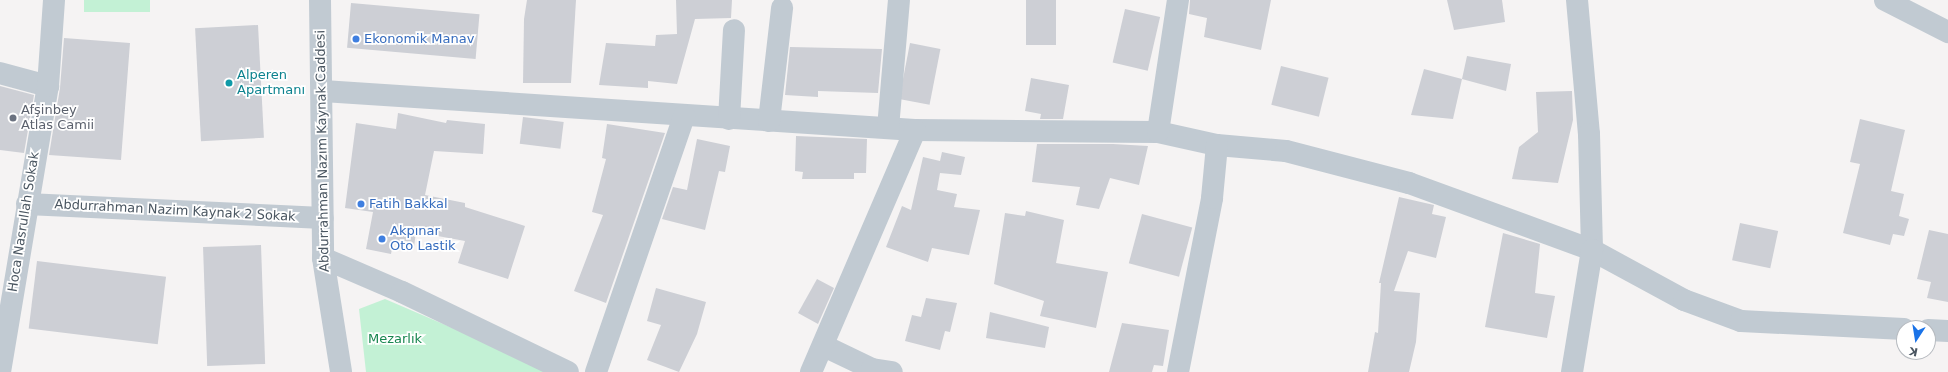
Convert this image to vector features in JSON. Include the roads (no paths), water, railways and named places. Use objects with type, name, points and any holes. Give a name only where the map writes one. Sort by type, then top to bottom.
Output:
[{"type":"street","name":"Hoca Nasrullah Sokak","points":[[0,372],[48,86],[54,0]]},
{"type":"street","name":"Abdurrahman Nazım Kaynak Caddesi","points":[[320,0],[323,91],[323,258],[341,372]]},
{"type":"street","points":[[888,128],[899,0]]},
{"type":"street","points":[[1158,132],[1178,0]]},
{"type":"street","points":[[1572,372],[1592,250],[1589,134],[1577,0]]},
{"type":"street","points":[[1885,0],[1948,32]]},
{"type":"street","points":[[769,122],[782,8]]},
{"type":"street","points":[[729,119],[734,30]]},
{"type":"street","points":[[0,74],[48,86]]},
{"type":"street","points":[[323,91],[769,122],[914,130],[1158,132],[1217,145],[1286,151],[1408,183],[1592,250],[1684,300],[1741,320],[1896,329]]},
{"type":"street","points":[[596,372],[684,116]]},
{"type":"street","points":[[811,372],[824,346],[914,130]]},
{"type":"street","points":[[1178,372],[1212,198],[1217,145]]},
{"type":"street","name":"Abdurrahman Nazim Kaynak 2 Sokak","points":[[27,204],[323,218]]},
{"type":"street","points":[[323,258],[402,292],[568,372]]},
{"type":"street","points":[[1936,330],[1948,331]]},
{"type":"street","points":[[824,346],[872,369],[892,372]]},
{"type":"place","name":"Ekonomik Manav","points":[[356,39]]},
{"type":"place","name":"Alperen Apartmanı","points":[[229,83]]},
{"type":"place","name":"Afşinbey Atlas Camii","points":[[13,118]]},
{"type":"place","name":"Fatih Bakkal","points":[[361,204]]},
{"type":"place","name":"Akpınar Oto Lastik","points":[[382,239]]},
{"type":"park label","name":"Mezarlık","points":[[395,339]]}]
